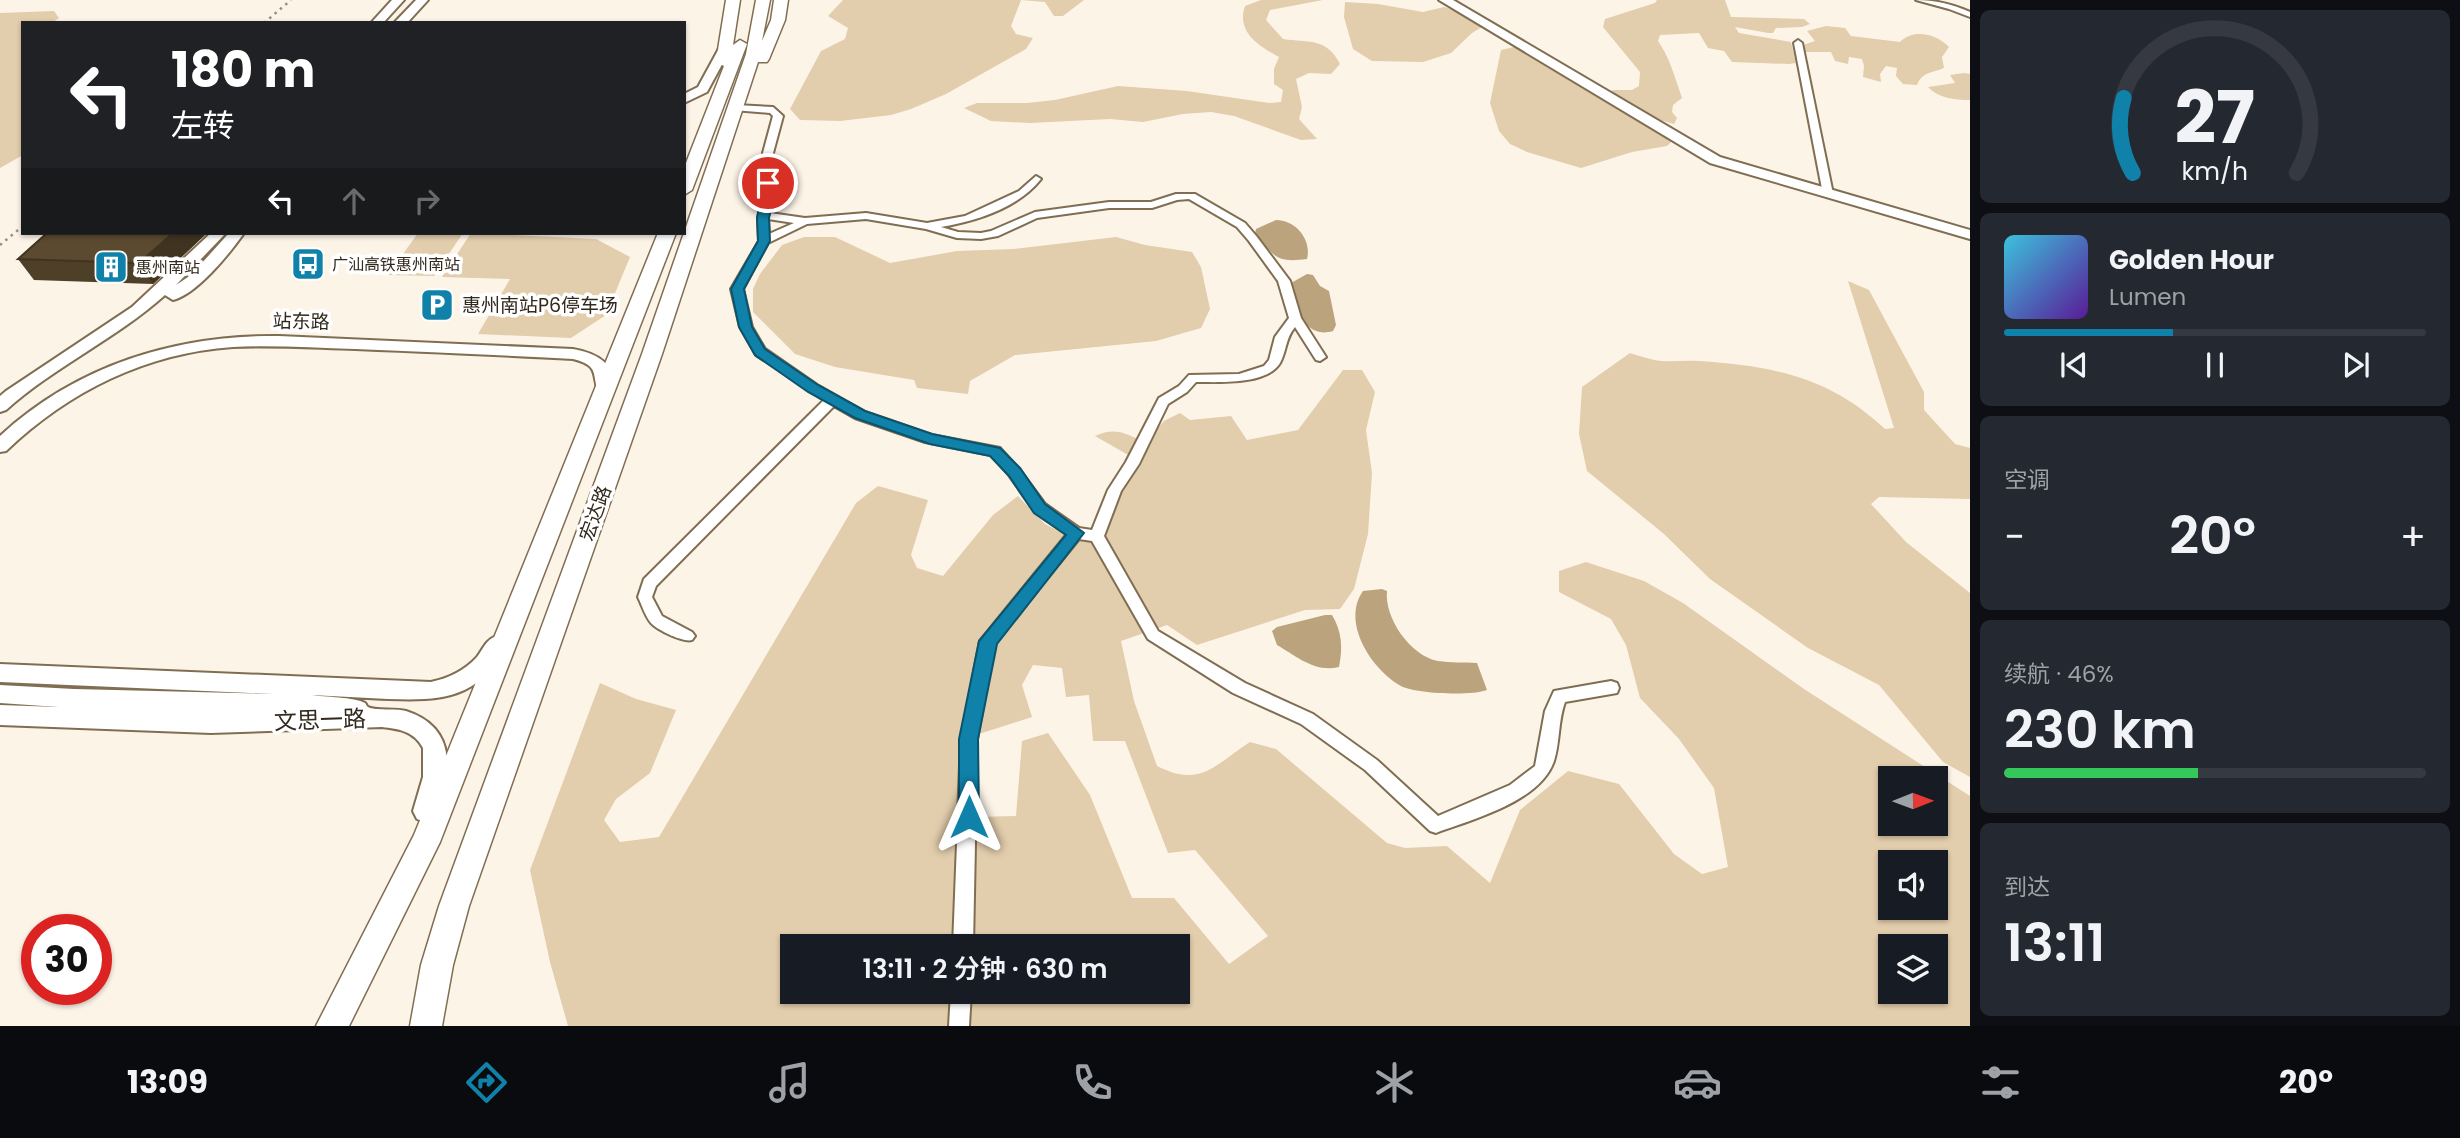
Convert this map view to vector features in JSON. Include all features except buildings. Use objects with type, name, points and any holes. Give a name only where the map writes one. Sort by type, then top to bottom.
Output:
[{"type":"main road","points":[[732,101],[721,71],[733,0]]},
{"type":"main road","name":"宏达路","points":[[426,1026],[438,965],[458,893],[652,354],[732,101],[738,54],[750,0]]},
{"type":"main road","name":"宏达路","points":[[686,186],[732,101],[753,54],[763,0]]},
{"type":"main road","points":[[732,101],[766,52],[778,20],[781,0]]},
{"type":"main road","name":"宏达路","points":[[335,1023],[426,842],[666,235]]},
{"type":"main road","points":[[413,1026],[438,965]]},
{"type":"street","points":[[379,21],[398,0]]},
{"type":"street","points":[[402,21],[422,0]]},
{"type":"street","points":[[1445,0],[1700,152],[1729,165],[1970,235]]},
{"type":"street","points":[[1923,0],[1952,7],[1970,15]]},
{"type":"street","points":[[1798,43],[1829,194]]},
{"type":"street","points":[[686,98],[704,89],[726,46]]},
{"type":"street","points":[[732,101],[773,110],[778,116],[768,153],[764,241],[737,289],[746,327],[760,352],[860,415],[930,439],[995,451],[1014,472],[1040,509],[1076,533],[1097,536]]},
{"type":"street","points":[[927,226],[968,219],[1023,193],[1036,179]]},
{"type":"street","points":[[764,215],[805,221],[866,216],[927,226],[957,235],[981,236],[994,234],[1035,215],[1109,205],[1152,205],[1191,195],[1241,225],[1247,232],[1284,281],[1295,318],[1320,357]]},
{"type":"street","points":[[764,241],[805,221]]},
{"type":"street","points":[[106,333],[171,285],[217,235]]},
{"type":"street","points":[[0,406],[54,363],[184,288],[235,235]]},
{"type":"street","points":[[1097,536],[1115,490],[1132,464],[1163,401],[1183,390],[1193,378],[1239,378],[1268,369],[1275,361],[1281,337],[1295,318]]},
{"type":"street","name":"站东路","points":[[0,446],[45,408],[111,373],[181,350],[232,342],[284,341],[573,354],[590,359],[601,367],[606,377],[605,390]]},
{"type":"street","points":[[687,636],[657,620],[645,597],[649,583],[833,400]]},
{"type":"street","points":[[963,934],[969,739],[988,641],[1076,533]]},
{"type":"street","points":[[1097,536],[1153,635],[1239,688],[1307,719],[1371,765],[1436,825],[1530,785],[1546,763],[1551,712],[1560,696],[1611,688]]},
{"type":"street","name":"文思一路","points":[[0,673],[124,680],[440,690],[466,680],[482,667],[522,602]]},
{"type":"street","points":[[0,694],[74,699],[304,704],[351,709],[382,717]]},
{"type":"street","name":"文思一路","points":[[0,715],[211,723],[382,717],[404,720],[422,729],[433,742],[438,763],[427,807],[402,867],[382,930]]},
{"type":"street","points":[[959,1026],[960,1004]]},
{"type":"shaded area","points":[[843,0],[1021,0],[1011,26],[1016,34],[1033,38],[1026,49],[946,94],[911,109],[891,115],[840,121],[800,120],[790,109],[821,51],[845,39],[848,28],[828,16]]},
{"type":"shaded area","points":[[1021,0],[1084,0],[1063,16],[1054,16],[1045,2]]},
{"type":"shaded area","points":[[1261,0],[1323,0],[1270,10],[1266,20],[1283,39],[1323,45],[1335,55],[1340,64],[1331,74],[1309,73],[1296,79],[1302,107],[1299,119],[1317,139],[1301,140],[1234,116],[1211,112],[1143,122],[1110,119],[1030,123],[991,121],[964,108],[977,103],[1055,100],[1118,86],[1187,91],[1269,103],[1281,102],[1283,90],[1274,84],[1274,69],[1279,57],[1257,43],[1244,23],[1245,6]]},
{"type":"shaded area","points":[[1657,0],[1725,0],[1731,17],[1804,19],[1810,24],[1776,28],[1773,33],[1735,27],[1739,33],[1791,42],[1796,63],[1789,64],[1732,62],[1724,51],[1708,48],[1699,33],[1660,35],[1658,41],[1669,61],[1682,98],[1673,105],[1672,112],[1677,118],[1674,124],[1657,119],[1610,93],[1613,90],[1632,90],[1639,86],[1640,72],[1603,27],[1605,19],[1655,3]]},
{"type":"shaded area","points":[[1345,2],[1378,4],[1423,12],[1444,7],[1461,13],[1482,27],[1451,53],[1423,62],[1372,61],[1353,49],[1344,17]]},
{"type":"shaded area","points":[[54,11],[59,18],[55,21],[21,21],[21,156],[0,168],[0,13]]},
{"type":"shaded area","points":[[1826,26],[1845,28],[1851,36],[1900,42],[1911,35],[1932,36],[1949,47],[1942,57],[1944,68],[1925,75],[1917,85],[1903,84],[1896,76],[1897,68],[1886,66],[1880,74],[1881,82],[1863,77],[1862,59],[1849,57],[1848,64],[1835,61],[1831,52],[1805,52],[1803,45],[1815,41],[1807,31]]},
{"type":"shaded area","points":[[1519,46],[1673,140],[1667,146],[1632,152],[1581,168],[1527,152],[1510,144],[1499,131],[1490,103],[1501,50]]},
{"type":"shaded area","points":[[1970,74],[1970,100],[1947,98],[1928,87],[1955,83],[1950,75]]},
{"type":"shaded area","points":[[1276,220],[1290,223],[1301,232],[1307,245],[1307,259],[1289,260],[1277,257],[1255,234],[1256,229]]},
{"type":"shaded area","points":[[417,235],[462,235],[434,276],[388,275]]},
{"type":"shaded area","points":[[470,235],[596,239],[630,257],[606,315],[571,338],[478,334],[510,279],[442,277]]},
{"type":"shaded area","points":[[804,237],[835,237],[890,263],[957,251],[1014,249],[1116,237],[1145,245],[1192,252],[1201,267],[1210,309],[1201,328],[1156,341],[1015,355],[970,381],[968,394],[917,388],[914,380],[835,367],[795,354],[753,312],[753,289],[760,274],[782,245]]},
{"type":"shaded area","points":[[1307,274],[1313,275],[1320,286],[1329,291],[1336,325],[1333,331],[1314,330],[1303,319],[1291,283]]},
{"type":"shaded area","points":[[1848,281],[1869,290],[1924,392],[1924,410],[1955,444],[1970,448],[1970,499],[1879,497],[1871,504],[1906,542],[1970,593],[1970,777],[1943,762],[1879,685],[1808,648],[1710,579],[1664,534],[1587,471],[1579,434],[1582,387],[1630,353],[1661,361],[1752,366],[1799,377],[1843,397],[1885,429],[1894,428]]},
{"type":"shaded area","points":[[1343,370],[1362,370],[1375,392],[1366,430],[1372,473],[1368,534],[1354,589],[1340,609],[1305,610],[1197,645],[1167,625],[1121,641],[1134,701],[1157,766],[1185,775],[1196,774],[1216,766],[1250,742],[1276,749],[1387,843],[1405,848],[1447,846],[1490,883],[1520,810],[1568,771],[1619,784],[1674,854],[1702,874],[1728,867],[1714,788],[1679,739],[1640,698],[1626,645],[1611,619],[1559,592],[1559,571],[1586,562],[1644,581],[1683,603],[1804,689],[1923,766],[1878,766],[1878,836],[1948,836],[1948,782],[1970,796],[1970,1026],[568,1026],[550,962],[530,870],[600,683],[636,699],[676,710],[650,773],[616,799],[604,820],[620,842],[659,837],[856,503],[878,486],[928,500],[911,555],[917,568],[943,576],[993,515],[1018,496],[1045,524],[1079,541],[1107,530],[1130,456],[1095,436],[1120,432],[1145,443],[1164,421],[1180,413],[1190,420],[1231,416],[1247,440],[1298,430]],"holes":[[[1033,665],[1062,668],[1066,697],[1089,695],[1093,741],[1125,741],[1168,853],[1195,850],[1268,936],[1229,964],[1174,898],[1132,898],[1090,795],[1048,733],[1022,741],[1016,816],[977,817],[979,734],[1032,717],[1022,685]]]},
{"type":"shaded area","points":[[1363,591],[1387,591],[1387,601],[1394,623],[1409,644],[1428,658],[1438,661],[1477,663],[1487,690],[1457,693],[1409,689],[1401,686],[1379,668],[1363,644],[1355,617],[1357,603]]},
{"type":"shaded area","points":[[1332,615],[1340,634],[1339,667],[1314,666],[1277,645],[1272,631],[1277,627]]},
{"type":"railway","points":[[266,21],[291,0]]},
{"type":"railway","points":[[0,245],[21,228]]},
{"type":"place","name":"广汕高铁惠州南站","points":[[308,264]]},
{"type":"place","name":"惠州南站","points":[[111,267]]},
{"type":"place","name":"惠州南站P6停车场","points":[[437,305]]},
{"type":"route","points":[[768,183],[768,198],[763,218],[764,241],[737,289],[746,327],[760,352],[813,388],[860,415],[930,439],[995,451],[1014,472],[1040,509],[1076,533],[988,641],[969,739],[969,817]]}]
